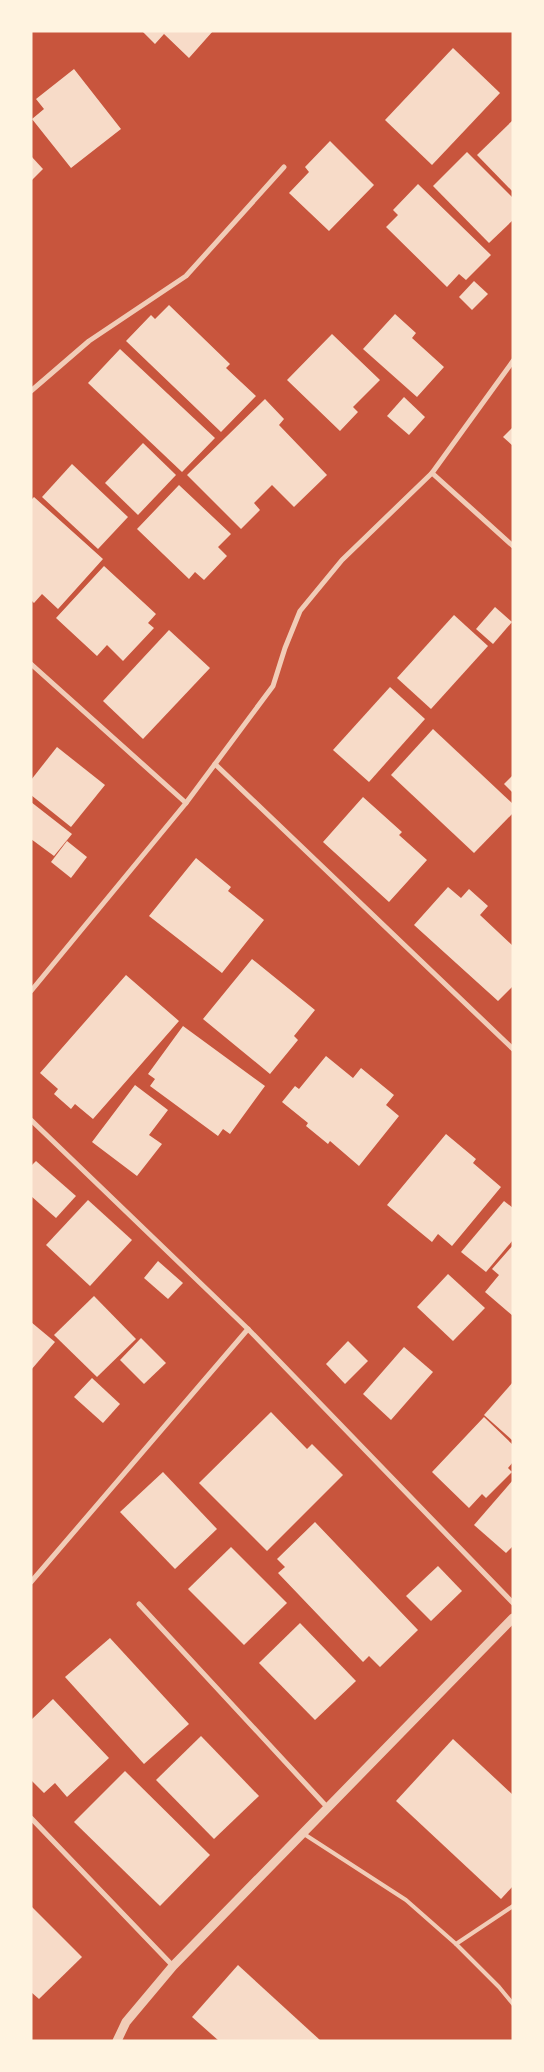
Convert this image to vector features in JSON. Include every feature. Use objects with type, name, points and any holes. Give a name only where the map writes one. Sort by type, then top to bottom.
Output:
[{"type":"street","points":[[31,390],[89,341],[186,276],[284,167]]},
{"type":"street","points":[[31,991],[186,803],[272,686],[300,611],[342,560],[432,473],[513,361]]},
{"type":"street","points":[[432,473],[513,546]]},
{"type":"street","points":[[31,664],[186,803]]},
{"type":"street","points":[[215,764],[513,1049]]},
{"type":"street","points":[[31,1120],[248,1329],[513,1603]]},
{"type":"street","points":[[31,1582],[248,1329]]},
{"type":"street","points":[[139,1604],[327,1807]]},
{"type":"street","points":[[117,2041],[126,2022],[173,1966],[513,1618]]},
{"type":"street","points":[[31,1818],[173,1966]]},
{"type":"lane","points":[[302,1833],[406,1900],[456,1944],[499,1987],[513,2004]]},
{"type":"lane","points":[[456,1944],[513,1906]]},
{"type":"building","points":[[142,31],[213,31],[189,58],[164,34],[155,44]]},
{"type":"building","points":[[453,48],[500,93],[432,165],[385,120]]},
{"type":"building","points":[[74,69],[121,129],[71,168],[32,119],[44,109],[36,99]]},
{"type":"building","points":[[513,120],[513,192],[477,155]]},
{"type":"building","points":[[330,141],[374,185],[329,231],[289,193],[309,172],[305,167]]},
{"type":"building","points":[[467,152],[513,198],[513,220],[489,243],[433,186]]},
{"type":"building","points":[[31,156],[43,169],[31,181]]},
{"type":"building","points":[[418,184],[491,255],[466,280],[459,274],[447,287],[386,227],[398,215],[393,210]]},
{"type":"building","points":[[474,281],[488,294],[472,310],[459,297]]},
{"type":"building","points":[[169,305],[230,364],[226,368],[256,396],[221,432],[126,341],[151,315],[155,319]]},
{"type":"building","points":[[395,314],[416,333],[412,338],[444,367],[417,397],[363,349]]},
{"type":"building","points":[[332,334],[380,380],[353,407],[358,412],[340,431],[287,380]]},
{"type":"building","points":[[120,349],[215,438],[182,472],[88,383]]},
{"type":"building","points":[[404,397],[425,417],[409,435],[387,416]]},
{"type":"building","points":[[265,399],[284,419],[279,425],[327,475],[294,507],[272,485],[254,503],[260,510],[241,529],[187,475]]},
{"type":"building","points":[[513,427],[513,446],[503,437]]},
{"type":"building","points":[[143,443],[176,475],[138,515],[105,483]]},
{"type":"building","points":[[72,464],[128,517],[98,549],[42,497]]},
{"type":"building","points":[[179,485],[231,534],[218,547],[227,556],[204,580],[195,572],[189,579],[137,529]]},
{"type":"building","points":[[34,497],[103,559],[58,609],[42,594],[34,603],[31,600],[31,500]]},
{"type":"building","points":[[104,566],[156,614],[148,623],[154,628],[123,661],[107,645],[97,656],[56,618]]},
{"type":"building","points":[[495,607],[512,622],[493,644],[476,629]]},
{"type":"building","points":[[454,615],[488,646],[431,709],[397,678]]},
{"type":"building","points":[[169,630],[210,668],[143,739],[103,701]]},
{"type":"building","points":[[390,687],[425,719],[369,782],[333,750]]},
{"type":"building","points":[[433,729],[513,804],[513,813],[474,853],[391,775]]},
{"type":"building","points":[[57,747],[105,785],[71,827],[31,795],[31,780]]},
{"type":"building","points":[[513,775],[513,793],[504,784]]},
{"type":"building","points":[[363,797],[402,832],[399,835],[427,860],[389,902],[323,842]]},
{"type":"building","points":[[31,802],[72,834],[54,856],[31,839]]},
{"type":"building","points":[[67,841],[87,857],[71,878],[51,862]]},
{"type":"building","points":[[196,858],[231,887],[228,891],[264,920],[222,973],[149,916]]},
{"type":"building","points":[[448,887],[461,898],[469,889],[488,906],[480,915],[513,946],[513,986],[498,1001],[414,925]]},
{"type":"building","points":[[252,959],[315,1010],[294,1036],[298,1040],[270,1074],[203,1019]]},
{"type":"building","points":[[126,975],[179,1021],[93,1119],[75,1104],[71,1109],[54,1094],[58,1089],[40,1073]]},
{"type":"building","points":[[183,1026],[265,1086],[230,1134],[223,1129],[218,1136],[150,1086],[155,1079],[148,1074]]},
{"type":"building","points":[[326,1056],[353,1078],[361,1068],[394,1095],[386,1105],[399,1116],[359,1166],[330,1141],[328,1144],[306,1126],[308,1123],[282,1102],[295,1086],[299,1089]]},
{"type":"building","points":[[135,1085],[168,1110],[149,1135],[162,1144],[137,1176],[92,1142]]},
{"type":"building","points":[[446,1134],[476,1159],[473,1163],[501,1187],[452,1246],[438,1234],[432,1242],[387,1205]]},
{"type":"building","points":[[36,1161],[76,1196],[56,1218],[31,1196],[31,1166]]},
{"type":"building","points":[[88,1200],[132,1240],[90,1286],[46,1245]]},
{"type":"building","points":[[504,1201],[513,1208],[513,1240],[486,1272],[461,1252]]},
{"type":"building","points":[[513,1245],[513,1316],[485,1292],[499,1275],[492,1269]]},
{"type":"building","points":[[158,1261],[183,1283],[168,1299],[144,1278]]},
{"type":"building","points":[[448,1274],[485,1308],[453,1341],[417,1307]]},
{"type":"building","points":[[94,1296],[136,1339],[97,1377],[54,1335]]},
{"type":"building","points":[[31,1322],[55,1342],[31,1370]]},
{"type":"building","points":[[141,1338],[166,1363],[144,1384],[120,1360]]},
{"type":"building","points":[[348,1341],[368,1361],[345,1384],[326,1364]]},
{"type":"building","points":[[404,1347],[433,1372],[391,1420],[363,1394]]},
{"type":"building","points":[[92,1378],[120,1404],[103,1423],[74,1397]]},
{"type":"building","points":[[513,1382],[513,1441],[484,1415]]},
{"type":"building","points":[[271,1412],[307,1449],[312,1444],[343,1475],[267,1551],[199,1483]]},
{"type":"building","points":[[484,1417],[513,1445],[513,1462],[508,1468],[512,1472],[486,1498],[482,1494],[469,1508],[432,1472]]},
{"type":"building","points":[[163,1472],[217,1529],[175,1569],[120,1512]]},
{"type":"building","points":[[513,1480],[513,1546],[506,1553],[474,1525]]},
{"type":"building","points":[[315,1522],[418,1630],[380,1667],[369,1656],[363,1662],[278,1573],[285,1567],[277,1559]]},
{"type":"building","points":[[231,1547],[287,1603],[244,1645],[188,1589]]},
{"type":"building","points":[[438,1566],[462,1591],[431,1621],[406,1596]]},
{"type":"building","points":[[300,1623],[356,1681],[315,1720],[259,1663]]},
{"type":"building","points":[[110,1638],[189,1724],[144,1764],[65,1677]]},
{"type":"building","points":[[53,1699],[109,1758],[67,1797],[55,1783],[44,1793],[31,1780],[31,1720]]},
{"type":"building","points":[[201,1736],[259,1796],[214,1839],[156,1780]]},
{"type":"building","points":[[453,1739],[513,1795],[513,1886],[501,1899],[396,1801]]},
{"type":"building","points":[[125,1771],[210,1855],[160,1906],[74,1822]]},
{"type":"building","points":[[31,1906],[82,1957],[39,1999],[31,1992]]},
{"type":"building","points":[[238,1965],[321,2041],[219,2041],[192,2017]]}]
